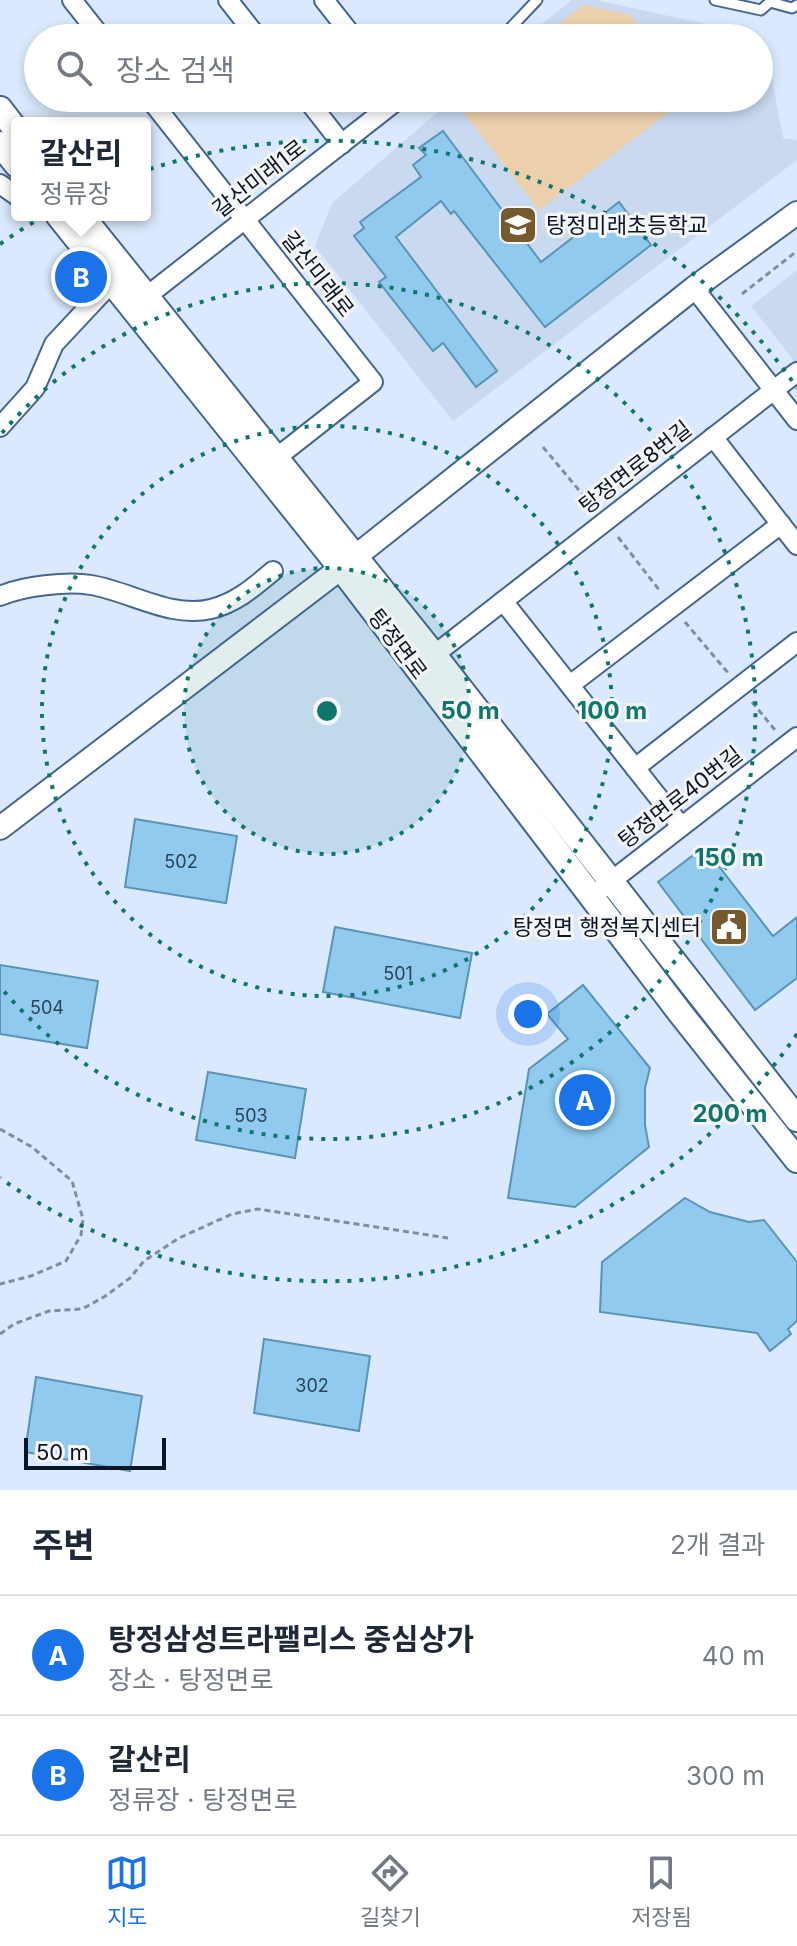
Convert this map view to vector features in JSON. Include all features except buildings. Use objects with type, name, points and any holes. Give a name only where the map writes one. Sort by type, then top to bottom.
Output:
[{"type":"main road","name":"탕정면로","points":[[80,223],[112,282],[348,563],[601,889],[797,1119]]},
{"type":"main road","name":"탕정면로","points":[[80,223],[147,296],[276,458],[348,563],[434,655],[797,1160]]},
{"type":"street","points":[[72,0],[91,24]]},
{"type":"street","points":[[228,0],[247,24]]},
{"type":"street","points":[[324,0],[343,24]]},
{"type":"street","name":"갈산미래로","points":[[160,112],[373,382],[276,458]]},
{"type":"street","points":[[317,112],[342,144]]},
{"type":"street","name":"갈산미래1로","points":[[147,296],[384,112]]},
{"type":"street","points":[[0,828],[348,563],[694,288],[797,213]]},
{"type":"street","points":[[0,427],[35,388],[54,344],[112,282]]},
{"type":"street","points":[[694,288],[797,420]]},
{"type":"street","name":"탕정면로8번길","points":[[434,655],[797,372]]},
{"type":"street","points":[[713,437],[797,545]]},
{"type":"street","points":[[570,685],[781,524]]},
{"type":"street","points":[[0,596],[47,585],[91,584],[178,609],[209,610],[243,597],[273,571]]},
{"type":"street","points":[[503,601],[681,826]]},
{"type":"street","points":[[635,768],[797,642]]},
{"type":"street","name":"탕정면로40번길","points":[[601,889],[797,737]]},
{"type":"lane","points":[[514,24],[537,0]]},
{"type":"lane","points":[[715,0],[761,10],[770,2],[792,8],[797,5]]},
{"type":"path","points":[[742,294],[797,251]]},
{"type":"path","points":[[0,1129],[32,1147],[72,1181],[83,1219],[81,1235],[66,1261],[31,1276],[0,1284]]},
{"type":"path","points":[[0,1334],[14,1324],[49,1311],[82,1309],[130,1278],[144,1261],[179,1238],[232,1214],[258,1209],[448,1238]]},
{"type":"shaded area","points":[[572,0],[596,0],[705,24],[542,24]]},
{"type":"shaded area","points":[[583,5],[630,15],[637,24],[559,24]]},
{"type":"shaded area","name":"탕정미래초등학교","points":[[773,85],[783,138],[797,140],[797,160],[453,421],[315,246],[332,203],[438,112],[773,112]]},
{"type":"shaded area","points":[[463,112],[669,112],[539,210]]},
{"type":"shaded area","points":[[797,270],[797,365],[751,306]]},
{"type":"place","name":"탕정미래초등학교","points":[[518,225]]},
{"type":"place","name":"갈산리","points":[[81,277]]},
{"type":"place","name":"탕정면 행정복지센터","points":[[729,927]]},
{"type":"place","name":"탕정삼성트라팰리스 중심상가","points":[[585,1100]]}]
